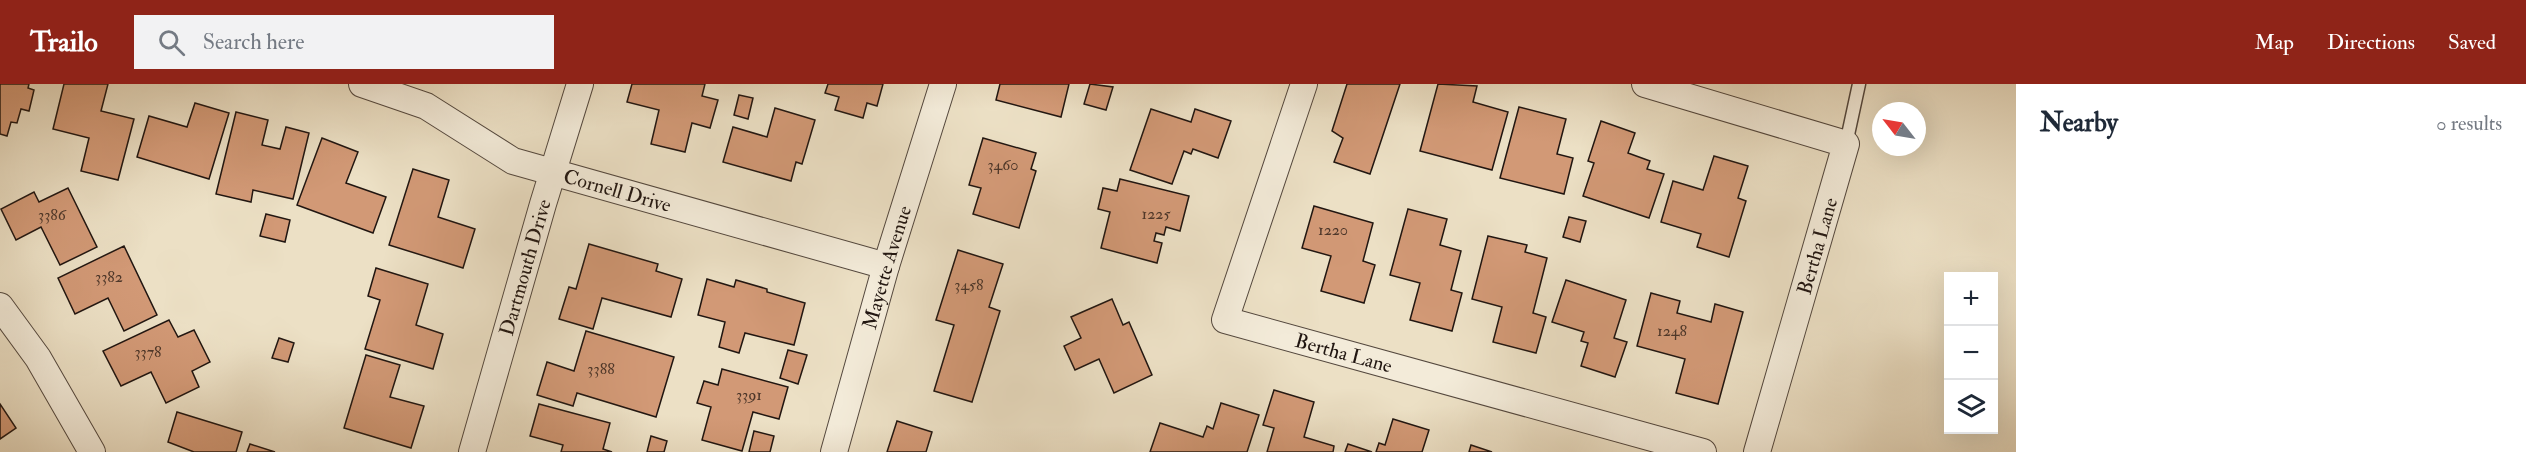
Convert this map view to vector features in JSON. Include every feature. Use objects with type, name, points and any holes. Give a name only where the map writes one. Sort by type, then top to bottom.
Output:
[{"type":"street","name":"Cornell Drive","points":[[362,84],[426,106],[513,161],[886,266]]},
{"type":"street","name":"Dartmouth Drive","points":[[472,452],[580,84]]},
{"type":"street","name":"Mayette Avenue","points":[[834,452],[886,266],[943,84]]},
{"type":"street","name":"Bertha Lane","points":[[1304,84],[1225,320],[1703,452]]},
{"type":"street","points":[[1645,84],[1846,144]]},
{"type":"street","name":"Bertha Lane","points":[[1757,452],[1846,144]]},
{"type":"street","points":[[0,306],[38,358],[92,452]]},
{"type":"lane","points":[[1846,144],[1859,84]]},
{"type":"building","points":[[0,84],[29,84],[28,88],[34,90],[29,111],[21,109],[17,123],[11,122],[7,136],[0,134]]},
{"type":"building","points":[[64,84],[108,84],[101,111],[134,119],[118,180],[81,171],[89,138],[53,129]]},
{"type":"building","points":[[632,84],[705,84],[702,96],[718,100],[710,128],[692,123],[685,152],[651,144],[659,110],[627,102]]},
{"type":"building","points":[[828,84],[883,84],[877,106],[867,103],[863,118],[835,110],[839,97],[825,93]]},
{"type":"building","points":[[1000,84],[1069,84],[1061,117],[996,100]]},
{"type":"building","points":[[1090,84],[1113,87],[1106,110],[1084,104]]},
{"type":"building","points":[[1347,84],[1400,84],[1370,174],[1334,162],[1343,138],[1332,131]]},
{"type":"building","points":[[1438,84],[1477,86],[1473,102],[1508,112],[1492,170],[1420,151]]},
{"type":"building","points":[[739,95],[753,98],[748,119],[734,115]]},
{"type":"building","points":[[195,103],[229,113],[209,179],[137,157],[149,116],[187,127]]},
{"type":"building","points":[[1519,107],[1566,119],[1557,154],[1573,158],[1564,194],[1500,178]]},
{"type":"building","points":[[775,108],[815,120],[802,164],[796,162],[791,181],[723,162],[733,127],[767,137]]},
{"type":"building","points":[[1151,109],[1191,122],[1195,109],[1231,121],[1218,158],[1193,149],[1191,154],[1184,151],[1172,184],[1130,170]]},
{"type":"building","points":[[236,112],[268,120],[262,145],[280,149],[286,127],[309,133],[293,199],[253,190],[251,202],[216,194]]},
{"type":"building","points":[[1601,121],[1635,133],[1628,153],[1650,161],[1647,169],[1664,174],[1649,218],[1583,196],[1594,163],[1588,161]]},
{"type":"building","points":[[322,138],[358,152],[346,183],[386,197],[373,233],[297,205]]},
{"type":"building","points":[[983,138],[1036,153],[1031,169],[1036,171],[1019,228],[973,214],[981,188],[969,185]]},
{"type":"building","points":[[1714,156],[1748,166],[1738,198],[1746,201],[1729,257],[1697,247],[1701,234],[1661,222],[1673,181],[1703,190]]},
{"type":"building","points":[[413,169],[449,180],[438,217],[475,229],[463,268],[389,245]]},
{"type":"building","points":[[1120,179],[1189,196],[1180,231],[1166,227],[1164,235],[1156,233],[1154,241],[1162,243],[1157,263],[1101,248],[1110,212],[1098,209],[1103,188],[1117,191]]},
{"type":"building","points":[[68,188],[97,247],[60,265],[41,227],[16,240],[1,209],[34,192],[39,202]]},
{"type":"building","points":[[1314,206],[1373,223],[1363,261],[1375,265],[1364,303],[1321,291],[1331,256],[1302,248]]},
{"type":"building","points":[[1408,209],[1447,219],[1440,245],[1461,251],[1451,290],[1462,293],[1452,331],[1410,320],[1420,283],[1390,275]]},
{"type":"building","points":[[266,214],[290,220],[285,242],[260,236]]},
{"type":"building","points":[[1569,217],[1586,221],[1580,242],[1563,237]]},
{"type":"building","points":[[1488,236],[1527,245],[1525,252],[1547,258],[1533,313],[1546,317],[1536,353],[1493,342],[1502,307],[1472,299]]},
{"type":"building","points":[[589,244],[658,264],[656,271],[682,279],[671,317],[602,298],[593,329],[559,319],[569,287],[576,289]]},
{"type":"building","points":[[124,246],[157,315],[124,331],[108,298],[75,314],[58,278]]},
{"type":"building","points":[[958,250],[1003,264],[989,307],[1000,311],[972,402],[934,391],[954,325],[936,320]]},
{"type":"building","points":[[376,268],[428,284],[416,325],[443,334],[433,369],[365,349],[380,300],[368,296]]},
{"type":"building","points":[[707,279],[734,287],[736,280],[805,303],[794,345],[745,333],[739,353],[719,347],[725,322],[698,315]]},
{"type":"building","points":[[1566,280],[1626,300],[1614,338],[1627,342],[1615,377],[1581,366],[1588,343],[1581,341],[1584,332],[1552,322]]},
{"type":"building","points":[[1651,293],[1680,301],[1677,313],[1711,322],[1715,304],[1743,312],[1718,404],[1676,393],[1685,359],[1637,346]]},
{"type":"building","points":[[1112,299],[1123,325],[1129,322],[1152,375],[1114,393],[1099,359],[1075,370],[1064,346],[1081,338],[1071,317]]},
{"type":"building","points":[[169,320],[178,337],[194,330],[210,362],[192,371],[199,387],[166,403],[151,372],[121,386],[103,351]]},
{"type":"building","points":[[586,331],[674,357],[656,417],[577,393],[573,406],[537,395],[547,362],[574,371]]},
{"type":"building","points":[[279,338],[294,343],[288,362],[272,358]]},
{"type":"building","points":[[788,350],[807,355],[798,384],[780,378]]},
{"type":"building","points":[[366,355],[400,365],[390,397],[424,406],[411,448],[344,428]]},
{"type":"building","points":[[722,369],[788,387],[779,419],[753,412],[742,451],[702,440],[711,407],[697,403],[704,381],[718,385]]},
{"type":"building","points":[[1274,390],[1314,402],[1304,437],[1334,446],[1333,452],[1267,452],[1274,428],[1263,425]]},
{"type":"building","points":[[1221,403],[1259,415],[1247,452],[1150,452],[1160,423],[1203,437],[1207,426],[1213,429]]},
{"type":"building","points":[[0,404],[16,428],[0,439]]},
{"type":"building","points":[[539,404],[610,423],[603,449],[612,452],[561,452],[563,445],[530,436]]},
{"type":"building","points":[[177,412],[242,432],[236,452],[194,452],[168,442]]},
{"type":"building","points":[[1393,419],[1429,430],[1422,452],[1376,452],[1379,443],[1385,445]]},
{"type":"building","points":[[897,421],[932,432],[926,452],[887,452]]},
{"type":"building","points":[[754,431],[774,436],[770,452],[749,452]]},
{"type":"building","points":[[651,436],[667,441],[664,452],[647,452]]},
{"type":"building","points":[[250,444],[275,452],[247,452]]},
{"type":"building","points":[[1348,444],[1372,452],[1345,452]]},
{"type":"building","points":[[1471,445],[1492,452],[1469,452]]}]
